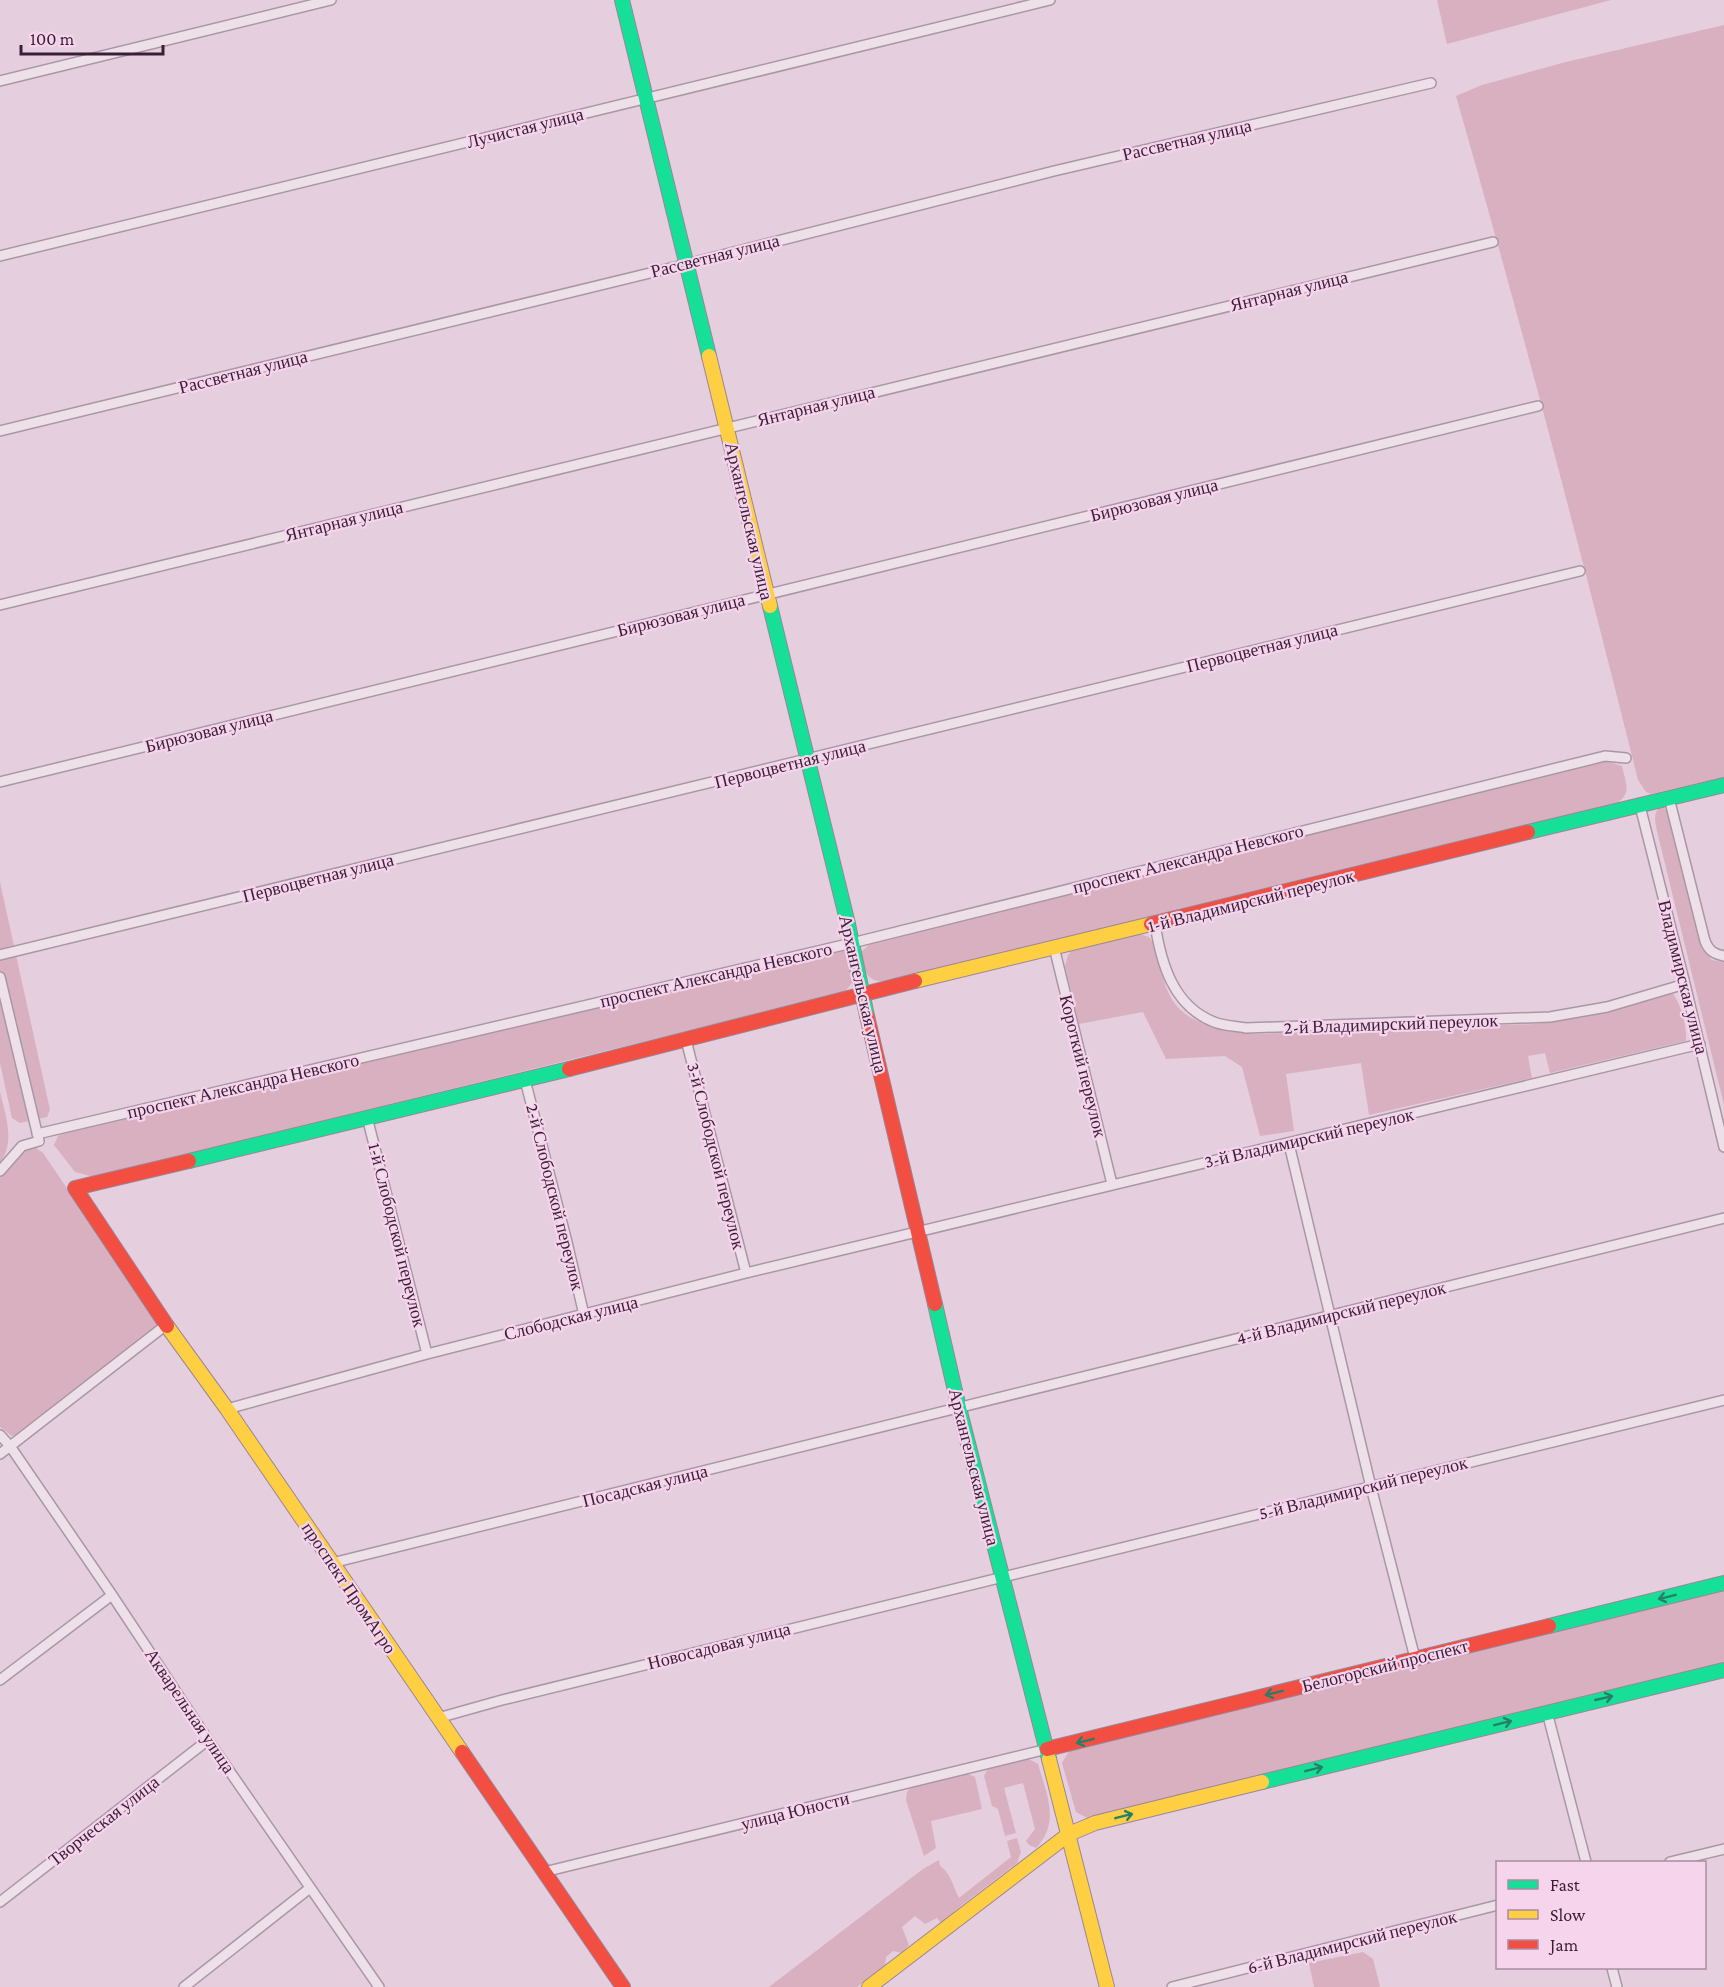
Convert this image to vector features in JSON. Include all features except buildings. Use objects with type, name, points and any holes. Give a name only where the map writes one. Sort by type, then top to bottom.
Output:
[{"type":"street","points":[[0,81],[331,0]]},
{"type":"street","name":"Архангельская улица","points":[[622,0],[808,759],[959,1408],[1107,1987]]},
{"type":"street","name":"Лучистая улица","points":[[0,256],[1050,0]]},
{"type":"street","name":"Рассветная улица","points":[[0,431],[687,264],[1054,171],[1431,83]]},
{"type":"street","name":"Янтарная улица","points":[[0,605],[1493,242]]},
{"type":"street","name":"Бирюзовая улица","points":[[0,782],[1538,406]]},
{"type":"street","name":"Первоцветная улица","points":[[0,955],[1580,571]]},
{"type":"street","name":"проспект Александра Невского","points":[[0,1171],[22,1146],[39,1141],[36,1134],[852,943],[1605,756],[1626,758]]},
{"type":"street","name":"1-й Владимирский переулок","points":[[862,994],[1724,785]]},
{"type":"street","points":[[1669,798],[1705,941],[1708,949],[1716,955],[1724,956]]},
{"type":"street","name":"Владимирская улица","points":[[1640,806],[1724,1147]]},
{"type":"street","name":"2-й Владимирский переулок","points":[[1155,924],[1158,944],[1170,981],[1178,996],[1195,1012],[1215,1023],[1246,1028],[1550,1017],[1607,1006],[1685,984]]},
{"type":"street","name":"Короткий переулок","points":[[1054,947],[1112,1184]]},
{"type":"street","points":[[0,977],[36,1134]]},
{"type":"street","points":[[367,1117],[686,1040],[862,994]]},
{"type":"street","name":"3-й Слободской переулок","points":[[686,1040],[746,1273]]},
{"type":"street","name":"3-й Владимирский переулок","points":[[918,1233],[1112,1184],[1289,1144],[1700,1044]]},
{"type":"street","name":"2-й Слободской переулок","points":[[525,1080],[584,1315]]},
{"type":"street","name":"проспект ПромАгро","points":[[367,1117],[75,1188],[166,1325],[623,1987]]},
{"type":"street","name":"1-й Слободской переулок","points":[[367,1117],[427,1354]]},
{"type":"street","points":[[1289,1144],[1329,1316],[1415,1658]]},
{"type":"street","name":"4-й Владимирский переулок","points":[[959,1408],[1724,1218]]},
{"type":"street","name":"Слободская улица","points":[[226,1409],[427,1354],[746,1273],[918,1233]]},
{"type":"street","points":[[0,1454],[166,1325]]},
{"type":"street","name":"5-й Владимирский переулок","points":[[1001,1576],[1724,1400]]},
{"type":"street","name":"Посадская улица","points":[[332,1563],[959,1408]]},
{"type":"street","name":"Акварельная улица","points":[[0,1435],[10,1446],[208,1740],[379,1987]]},
{"type":"street","name":"Новосадовая улица","points":[[438,1718],[502,1700],[1001,1576]]},
{"type":"street","name":"Белогорский проспект","points":[[1047,1749],[1724,1583]]},
{"type":"street","points":[[0,1680],[112,1595]]},
{"type":"street","points":[[869,1987],[1069,1834],[1095,1823],[1724,1670]]},
{"type":"street","points":[[1548,1712],[1585,1861]]},
{"type":"street","name":"Творческая улица","points":[[0,1902],[208,1740]]},
{"type":"street","name":"улица Юности","points":[[543,1872],[1047,1749]]},
{"type":"street","points":[[1678,1861],[1724,1850]]},
{"type":"street","points":[[184,1987],[310,1888]]},
{"type":"street","name":"6-й Владимирский переулок","points":[[1172,1987],[1496,1905]]},
{"type":"street","points":[[1612,1969],[1617,1987]]},
{"type":"shaded area","points":[[1437,0],[1611,0],[1447,44]]},
{"type":"shaded area","points":[[1724,25],[1724,777],[1651,794],[1646,792],[1638,780],[1550,437],[1456,96],[1482,85],[1562,63]]},
{"type":"shaded area","points":[[1602,760],[1622,766],[1626,793],[1613,806],[885,981],[874,980],[870,977],[861,959],[860,953],[870,944]]},
{"type":"shaded area","points":[[1660,806],[1666,809],[1669,815],[1704,949],[1712,960],[1724,962],[1724,1105],[1657,831],[1655,815]]},
{"type":"shaded area","points":[[0,882],[50,1110],[47,1117],[20,1123],[12,1118],[0,1063]]},
{"type":"shaded area","points":[[1140,934],[1149,937],[1154,944],[1165,985],[1178,1007],[1197,1021],[1220,1029],[1255,1034],[1535,1024],[1595,1014],[1664,994],[1673,994],[1683,1016],[1686,1041],[1550,1073],[1545,1053],[1528,1056],[1532,1078],[1369,1115],[1361,1063],[1286,1074],[1294,1131],[1260,1136],[1242,1067],[1225,1056],[1166,1059],[1143,1012],[1079,1024],[1065,966],[1068,955],[1074,948]]},
{"type":"shaded area","points":[[840,950],[847,951],[854,980],[845,992],[94,1177],[75,1172],[54,1145],[58,1136],[65,1132]]},
{"type":"shaded area","points":[[0,1091],[8,1137],[5,1154],[0,1163]]},
{"type":"shaded area","points":[[30,1147],[43,1153],[158,1322],[155,1328],[20,1433],[12,1436],[0,1427],[0,1177],[23,1151]]},
{"type":"shaded area","points":[[1724,1588],[1724,1665],[1091,1820],[1076,1812],[1062,1763],[1071,1748]]},
{"type":"shaded area","points":[[1027,1758],[1038,1764],[1049,1807],[1048,1828],[1036,1848],[1026,1841],[1035,1829],[1023,1783],[1004,1788],[1016,1833],[1005,1836],[998,1809],[992,1806],[984,1776],[989,1766]]},
{"type":"shaded area","points":[[966,1773],[975,1777],[982,1809],[931,1821],[936,1848],[924,1856],[906,1800],[907,1792],[912,1786]]},
{"type":"shaded area","points":[[1017,1838],[1021,1852],[1017,1863],[941,1923],[937,1918],[925,1924],[915,1916],[902,1927],[909,1945],[902,1953],[893,1951],[886,1957],[885,1966],[857,1987],[769,1987],[923,1869],[939,1860],[940,1866],[949,1876],[959,1898],[1011,1857],[1007,1841]]},
{"type":"shaded area","points":[[1363,1952],[1373,1959],[1380,1987],[1314,1987],[1309,1963]]},
{"type":"traffic: fast","points":[[622,0],[709,356]]},
{"type":"traffic: fast","points":[[770,606],[848,924],[867,1016]]},
{"type":"traffic: fast","points":[[1528,832],[1724,785]]},
{"type":"traffic: fast","points":[[189,1161],[569,1069]]},
{"type":"traffic: fast","points":[[935,1304],[959,1408],[1049,1759]]},
{"type":"traffic: fast","points":[[1549,1626],[1724,1583]]},
{"type":"traffic: fast","points":[[1262,1782],[1724,1670]]},
{"type":"traffic: slow","points":[[709,356],[770,606]]},
{"type":"traffic: slow","points":[[915,981],[1151,924]]},
{"type":"traffic: slow","points":[[167,1326],[227,1409],[462,1752]]},
{"type":"traffic: slow","points":[[1049,1759],[1107,1987]]},
{"type":"traffic: slow","points":[[869,1987],[1069,1834],[1095,1823],[1262,1782]]},
{"type":"traffic: jam","points":[[1151,924],[1528,832]]},
{"type":"traffic: jam","points":[[569,1069],[915,981]]},
{"type":"traffic: jam","points":[[867,1016],[935,1304]]},
{"type":"traffic: jam","points":[[167,1326],[75,1188],[189,1161]]},
{"type":"traffic: jam","points":[[1047,1749],[1549,1626]]},
{"type":"traffic: jam","points":[[462,1752],[623,1987]]}]
